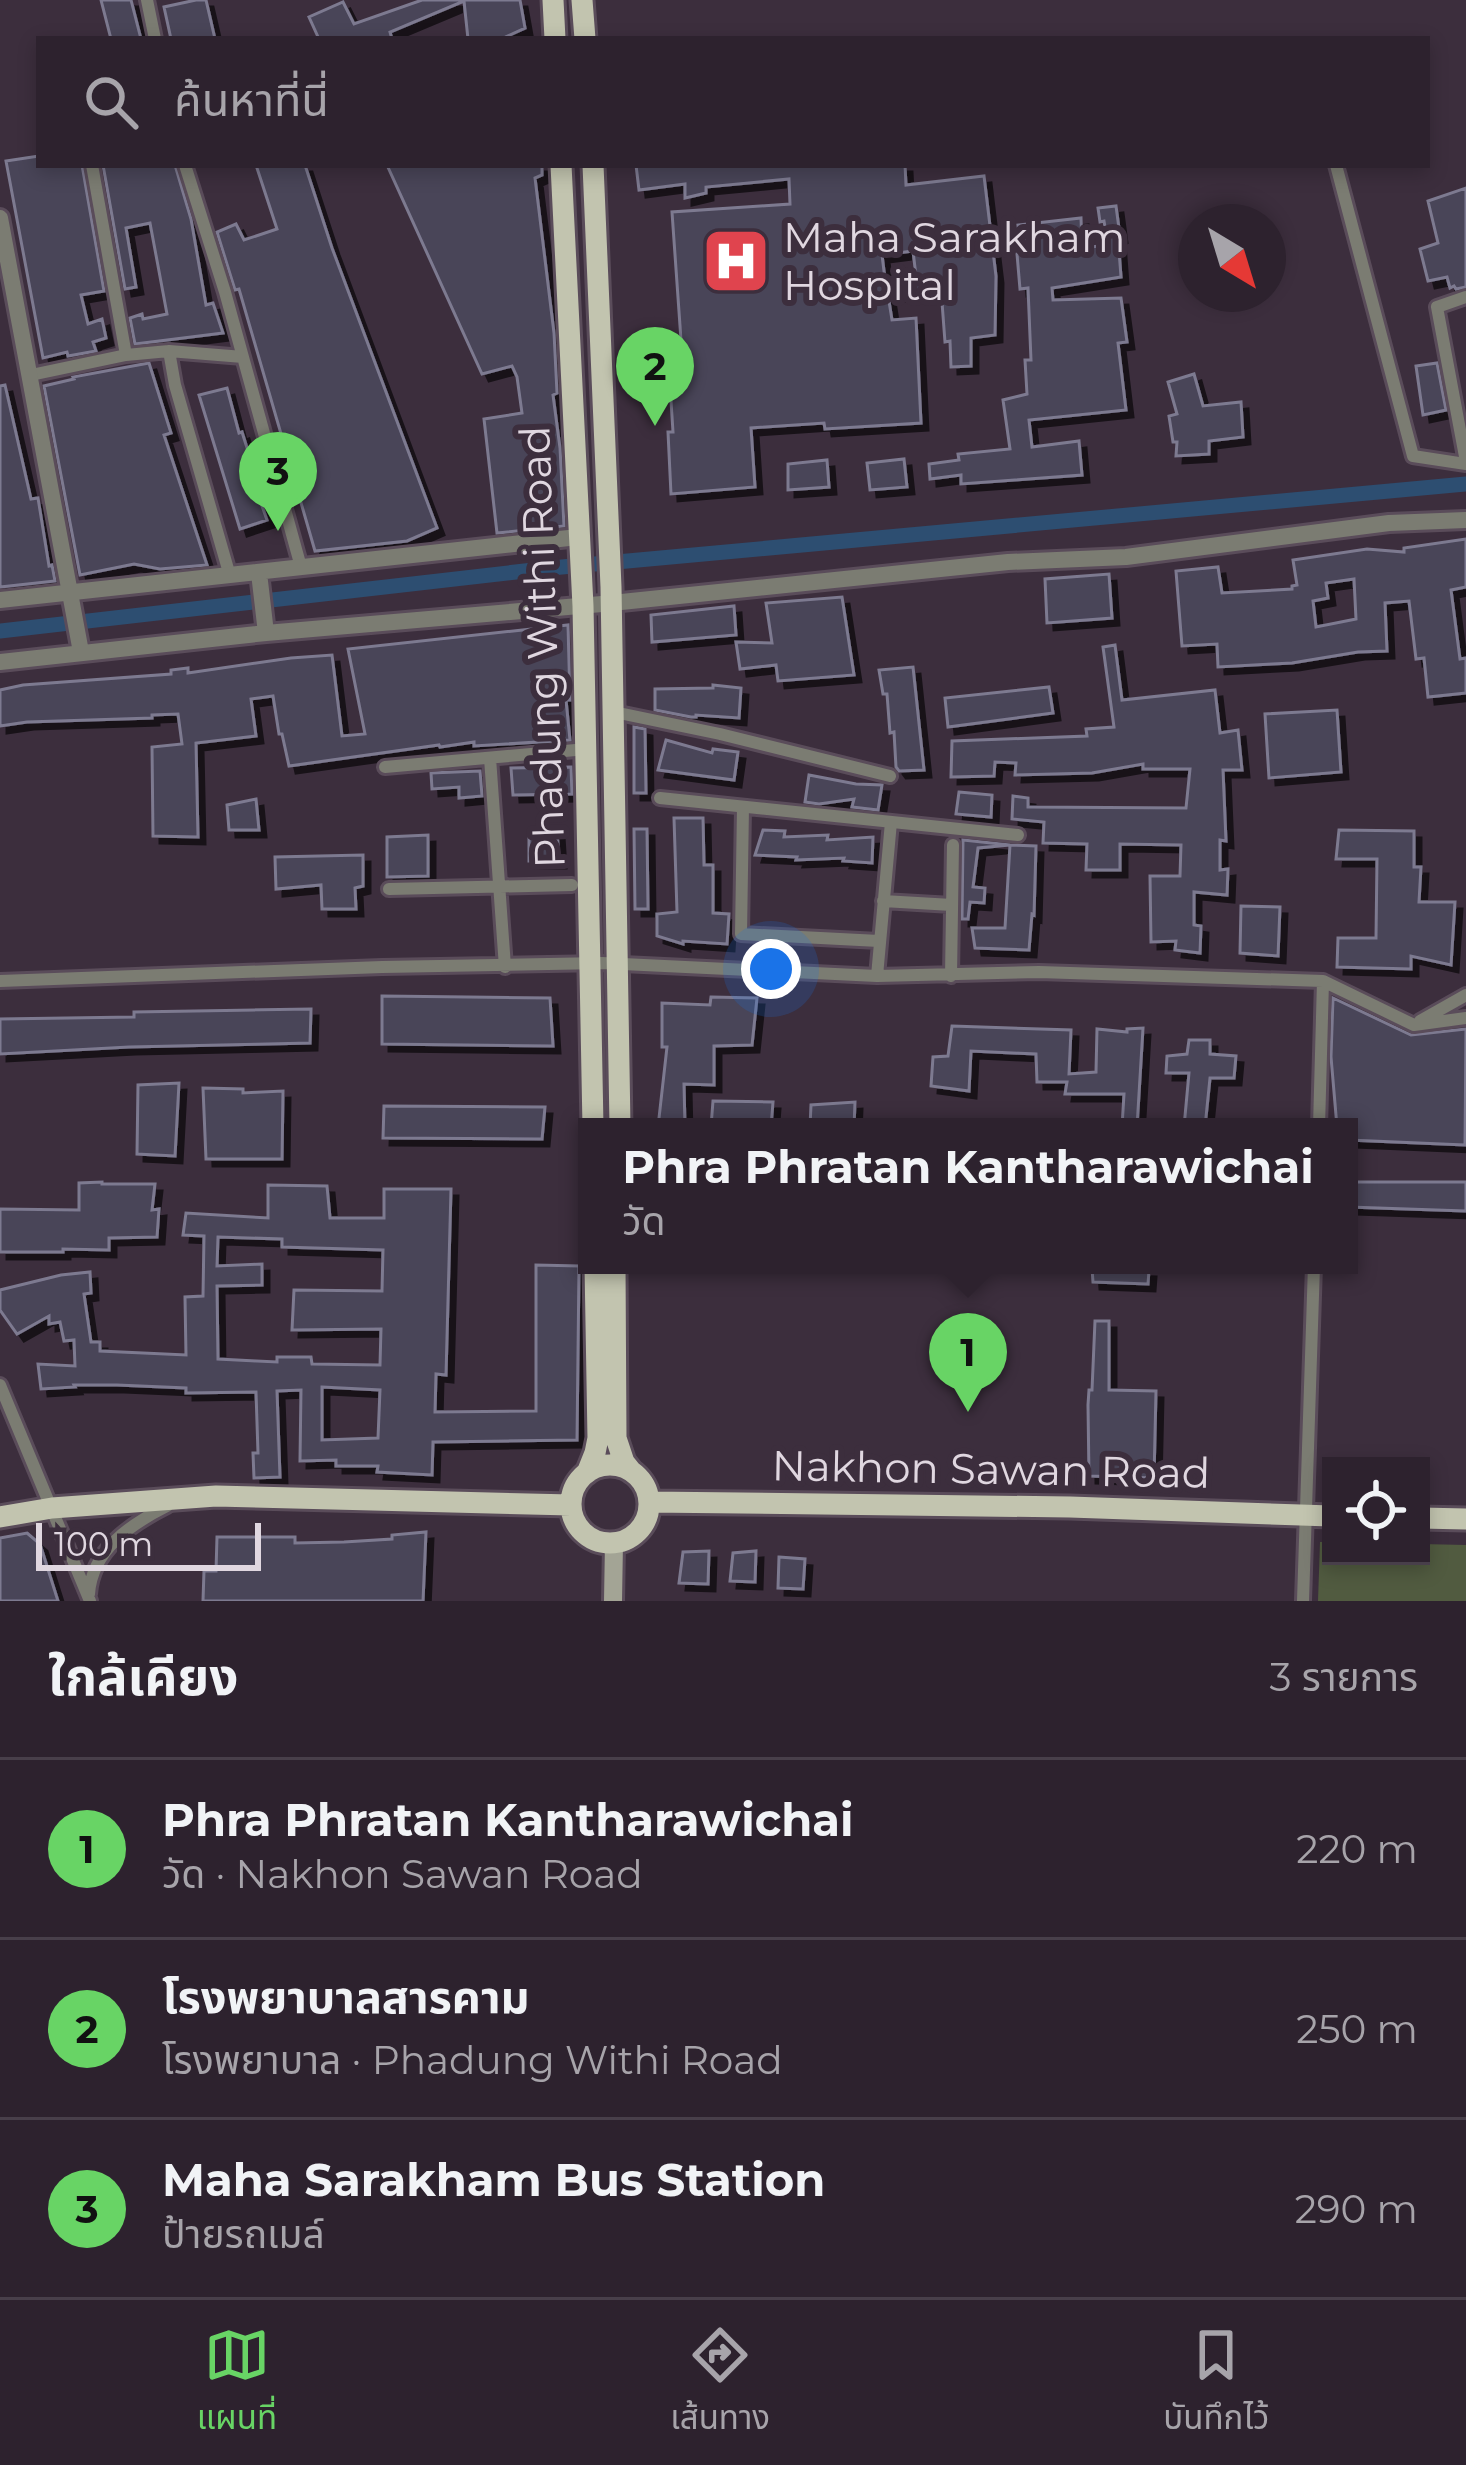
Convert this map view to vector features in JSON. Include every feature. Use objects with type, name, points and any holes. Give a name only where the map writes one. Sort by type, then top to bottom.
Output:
[{"type":"main road","points":[[553,0],[555,36]]},
{"type":"main road","points":[[582,0],[585,36]]},
{"type":"main road","name":"Phadung Withi Road","points":[[561,168],[583,597],[593,1118]]},
{"type":"main road","name":"Phadung Withi Road","points":[[593,168],[611,595],[620,1118]]},
{"type":"main road","points":[[595,1274],[598,1438],[571,1504],[573,1517],[589,1537],[614,1543],[639,1529],[649,1502],[647,1490],[624,1462],[616,1438],[616,1274]]},
{"type":"main road","points":[[586,1473],[610,1465],[632,1472]]},
{"type":"main road","points":[[0,1517],[52,1508],[216,1496],[571,1504]]},
{"type":"main road","name":"Nakhon Sawan Road","points":[[649,1502],[1070,1507],[1322,1516]]},
{"type":"main road","points":[[1430,1518],[1466,1519]]},
{"type":"main road","points":[[613,1601],[614,1543]]},
{"type":"street","points":[[147,0],[154,36]]},
{"type":"street","points":[[93,168],[126,356]]},
{"type":"street","points":[[186,168],[302,568]]},
{"type":"street","points":[[1337,168],[1412,456],[1466,463],[1437,307],[1466,296]]},
{"type":"street","points":[[0,218],[81,652]]},
{"type":"street","points":[[169,351],[230,576]]},
{"type":"street","points":[[31,375],[169,351],[243,357]]},
{"type":"street","points":[[0,662],[583,597],[1126,556],[1389,524],[1466,520]]},
{"type":"street","points":[[0,600],[302,568],[579,546]]},
{"type":"street","points":[[259,573],[266,633]]},
{"type":"street","points":[[614,712],[890,776]]},
{"type":"street","points":[[385,766],[588,749]]},
{"type":"street","points":[[490,758],[505,967]]},
{"type":"street","points":[[660,798],[1018,835]]},
{"type":"street","points":[[743,806],[741,934],[879,941]]},
{"type":"street","points":[[877,976],[891,822]]},
{"type":"street","points":[[950,976],[953,845]]},
{"type":"street","points":[[389,889],[572,885]]},
{"type":"street","points":[[883,901],[952,905]]},
{"type":"street","points":[[0,981],[615,963],[877,976],[1039,972],[1324,981],[1414,1025],[1466,1018]]},
{"type":"street","points":[[1319,1118],[1324,981]]},
{"type":"street","points":[[1414,1025],[1466,994]]},
{"type":"street","points":[[1303,1601],[1314,1274]]},
{"type":"street","points":[[0,1385],[89,1600]]},
{"type":"street","points":[[89,1600],[90,1582],[100,1559],[116,1540],[178,1499]]},
{"type":"green space","points":[[1320,1542],[1322,1565],[1430,1565],[1430,1544],[1466,1545],[1466,1601],[1318,1601]]},
{"type":"building","points":[[101,0],[131,0],[140,36],[110,36]]},
{"type":"building","points":[[206,0],[214,36],[170,36],[164,7]]},
{"type":"building","points":[[422,0],[520,0],[525,28],[508,36],[468,36],[464,1],[390,32],[391,36],[318,36],[309,17],[343,2],[354,24]]},
{"type":"building","points":[[36,156],[36,168],[83,168],[104,291],[81,295],[88,324],[102,319],[106,338],[93,342],[96,351],[43,358],[6,161]]},
{"type":"building","points":[[104,168],[176,168],[191,219],[206,305],[213,303],[223,333],[135,344],[130,318],[167,314],[150,223],[126,228],[136,287],[125,289]]},
{"type":"building","points":[[257,168],[306,168],[437,528],[407,541],[315,551],[239,289],[235,290],[217,232],[236,224],[244,240],[277,229]]},
{"type":"building","points":[[388,168],[542,168],[542,175],[535,178],[554,333],[557,393],[553,395],[564,526],[497,533],[484,419],[522,413],[512,366],[482,374]]},
{"type":"building","points":[[636,168],[905,168],[906,185],[984,176],[996,276],[995,335],[971,338],[971,366],[951,367],[941,289],[888,295],[892,320],[916,318],[921,423],[751,428],[755,487],[671,494],[668,432],[673,432],[664,342],[681,340],[672,212],[790,204],[789,179],[706,187],[706,193],[685,198],[685,184],[639,190]],"holes":[[[913,251],[916,276],[885,279],[882,255]]]},
{"type":"building","points":[[1466,188],[1466,287],[1456,289],[1450,288],[1447,277],[1428,281],[1420,249],[1438,243],[1428,201]]},
{"type":"building","points":[[1116,206],[1121,277],[1052,288],[1053,300],[1121,298],[1127,342],[1118,343],[1126,410],[1029,420],[1032,447],[1079,441],[1082,475],[961,484],[961,475],[930,479],[929,464],[959,460],[958,454],[1010,449],[1003,400],[1027,394],[1025,360],[1031,360],[1028,288],[1020,289],[1018,225],[1081,218],[1082,248],[1108,245],[1098,208]]},
{"type":"building","points":[[149,363],[171,433],[164,435],[207,565],[160,569],[134,564],[80,575],[44,386]]},
{"type":"building","points":[[1437,363],[1446,410],[1423,415],[1416,366]]},
{"type":"building","points":[[1194,374],[1203,406],[1241,402],[1243,437],[1209,441],[1209,454],[1176,456],[1169,416],[1177,414],[1168,382]]},
{"type":"building","points":[[5,385],[31,499],[38,498],[55,581],[0,587],[0,386]]},
{"type":"building","points":[[227,388],[267,520],[240,529],[199,395]]},
{"type":"building","points":[[904,459],[907,487],[870,490],[867,463]]},
{"type":"building","points":[[827,460],[829,487],[788,490],[788,464]]},
{"type":"building","points":[[1466,539],[1466,587],[1451,590],[1460,659],[1466,658],[1466,693],[1428,697],[1424,658],[1416,659],[1409,601],[1385,603],[1387,651],[1218,667],[1217,644],[1182,646],[1176,571],[1218,567],[1222,593],[1292,589],[1297,585],[1293,560],[1367,549],[1404,552],[1404,548]],"holes":[[[1354,579],[1356,619],[1316,627],[1313,601],[1328,598],[1326,583]]]},
{"type":"building","points":[[1109,574],[1112,618],[1047,623],[1045,579]]},
{"type":"building","points":[[842,597],[854,675],[778,681],[776,665],[740,669],[736,642],[772,643],[766,603]]},
{"type":"building","points":[[734,606],[736,635],[652,642],[651,615]]},
{"type":"building","points":[[568,625],[570,740],[439,745],[289,766],[273,696],[251,699],[256,736],[196,743],[198,837],[153,836],[152,747],[182,744],[178,714],[0,726],[0,690],[23,685],[171,674],[171,670],[188,668],[188,673],[332,655],[342,736],[365,734],[348,649]]},
{"type":"building","points":[[1115,645],[1122,700],[1215,690],[1220,733],[1238,730],[1242,770],[1223,770],[1226,841],[1220,840],[1220,870],[1228,869],[1227,895],[1194,892],[1194,925],[1201,926],[1200,953],[1175,950],[1176,941],[1151,942],[1150,876],[1180,876],[1181,845],[1120,844],[1120,870],[1086,870],[1087,844],[1043,843],[1044,822],[1012,819],[1013,796],[1028,798],[1028,807],[1186,808],[1190,769],[1143,769],[1143,764],[1092,773],[1015,775],[1016,763],[995,762],[994,776],[951,777],[952,741],[1087,736],[1086,729],[1114,727],[1103,647]]},
{"type":"building","points":[[913,667],[924,770],[899,771],[879,670]]},
{"type":"building","points":[[1049,687],[1053,713],[948,727],[945,698]]},
{"type":"building","points":[[741,688],[739,718],[655,710],[655,689]]},
{"type":"building","points":[[1337,710],[1341,772],[1269,778],[1265,714]]},
{"type":"building","points":[[634,727],[645,729],[646,793],[634,793]]},
{"type":"building","points":[[666,740],[712,753],[713,749],[738,752],[734,780],[658,770]]},
{"type":"building","points":[[571,767],[572,794],[513,795],[511,768]]},
{"type":"building","points":[[480,771],[482,796],[459,798],[459,787],[432,789],[431,773]]},
{"type":"building","points":[[809,775],[882,785],[878,810],[852,807],[854,799],[805,802]]},
{"type":"building","points":[[959,792],[992,795],[991,817],[956,814]]},
{"type":"building","points":[[256,799],[259,830],[229,830],[227,805]]},
{"type":"building","points":[[674,818],[703,818],[704,865],[713,865],[713,913],[729,914],[727,944],[683,944],[657,936],[657,914],[677,912]]},
{"type":"building","points":[[634,829],[647,829],[648,909],[635,909]]},
{"type":"building","points":[[557,830],[559,861],[529,861],[529,831]]},
{"type":"building","points":[[763,830],[785,831],[784,837],[828,835],[827,840],[873,837],[872,863],[755,855]]},
{"type":"building","points":[[1339,830],[1414,831],[1414,867],[1421,867],[1419,902],[1455,902],[1451,965],[1411,956],[1411,969],[1337,967],[1338,938],[1376,938],[1377,859],[1336,859]]},
{"type":"building","points":[[428,835],[428,876],[387,877],[387,837]]},
{"type":"building","points":[[963,840],[1010,845],[978,848],[973,887],[985,888],[984,903],[970,902],[968,919],[962,919]]},
{"type":"building","points":[[1010,845],[1036,846],[1029,950],[975,948],[972,928],[1005,928]]},
{"type":"building","points":[[363,855],[363,886],[355,888],[356,909],[322,909],[321,885],[276,889],[275,857]]},
{"type":"building","points":[[1241,906],[1280,907],[1278,956],[1240,953]]},
{"type":"building","points":[[382,996],[550,998],[553,1046],[382,1044]]},
{"type":"building","points":[[711,997],[757,998],[752,1045],[714,1046],[714,1085],[684,1084],[685,1118],[659,1118],[667,1047],[662,1047],[662,1003],[710,1005]]},
{"type":"building","points":[[1333,998],[1411,1035],[1466,1029],[1465,1145],[1358,1140],[1358,1118],[1336,1118]]},
{"type":"building","points":[[311,1009],[310,1043],[0,1054],[0,1019]]},
{"type":"building","points":[[952,1026],[1071,1030],[1069,1074],[1096,1072],[1097,1029],[1127,1032],[1143,1028],[1138,1118],[1123,1118],[1124,1094],[1065,1094],[1067,1082],[1037,1082],[1036,1054],[971,1051],[969,1091],[931,1086],[933,1057],[948,1056]]},
{"type":"building","points":[[1189,1040],[1210,1040],[1210,1054],[1236,1056],[1234,1078],[1210,1078],[1206,1118],[1185,1118],[1189,1073],[1166,1073],[1167,1056],[1187,1054]]},
{"type":"building","points":[[179,1083],[175,1156],[137,1154],[138,1085]]},
{"type":"building","points":[[203,1088],[283,1091],[282,1159],[206,1159]]},
{"type":"building","points":[[713,1101],[773,1102],[772,1118],[712,1118]]},
{"type":"building","points":[[855,1102],[854,1118],[810,1118],[811,1105]]},
{"type":"building","points":[[384,1106],[545,1107],[542,1139],[383,1138]]},
{"type":"building","points":[[1358,1182],[1466,1182],[1466,1211],[1358,1207]]},
{"type":"building","points":[[79,1183],[155,1184],[152,1210],[159,1209],[157,1237],[109,1238],[109,1250],[0,1252],[0,1209],[79,1210]]},
{"type":"building","points":[[268,1185],[327,1186],[330,1218],[384,1218],[384,1189],[451,1189],[446,1375],[436,1374],[435,1412],[536,1411],[536,1265],[578,1266],[577,1440],[433,1442],[432,1475],[377,1472],[378,1466],[336,1466],[336,1460],[300,1461],[301,1390],[277,1391],[280,1477],[254,1478],[256,1392],[186,1393],[186,1388],[117,1385],[41,1389],[38,1364],[75,1366],[74,1340],[64,1341],[60,1322],[49,1324],[49,1316],[17,1334],[0,1310],[0,1290],[90,1272],[91,1293],[84,1294],[91,1342],[100,1342],[100,1351],[186,1355],[185,1297],[203,1296],[204,1236],[183,1235],[186,1213],[268,1218]],"holes":[[[218,1237],[282,1239],[282,1247],[383,1250],[382,1291],[294,1290],[292,1330],[381,1329],[380,1365],[312,1364],[311,1357],[277,1357],[277,1362],[218,1359],[217,1286],[262,1285],[262,1264],[217,1266]],[[322,1387],[380,1390],[378,1438],[322,1440]]]},
{"type":"building","points":[[1092,1274],[1149,1274],[1148,1284],[1093,1282]]},
{"type":"building","points":[[1095,1321],[1109,1321],[1109,1390],[1156,1391],[1154,1478],[1089,1476],[1088,1405]]},
{"type":"building","points":[[426,1532],[423,1601],[203,1601],[204,1571],[216,1571],[217,1537],[344,1542]]},
{"type":"building","points":[[27,1533],[40,1544],[58,1601],[0,1601],[0,1538]]},
{"type":"building","points":[[709,1551],[708,1584],[679,1583],[683,1552]]},
{"type":"building","points":[[756,1551],[755,1582],[730,1581],[733,1553]]},
{"type":"building","points":[[779,1557],[805,1559],[803,1589],[778,1588]]},
{"type":"waterway","points":[[0,631],[551,568],[1466,484]]},
{"type":"place","name":"Maha Sarakham Hospital","points":[[736,261]]},
{"type":"place","name":"โรงพยาบาลสารคาม","points":[[655,426]]},
{"type":"place","name":"Maha Sarakham Bus Station","points":[[278,531]]},
{"type":"place","name":"Phra Phratan Kantharawichai","points":[[968,1412]]}]
